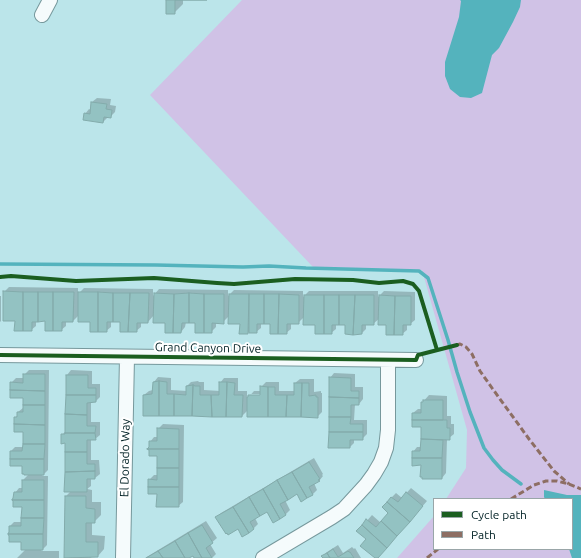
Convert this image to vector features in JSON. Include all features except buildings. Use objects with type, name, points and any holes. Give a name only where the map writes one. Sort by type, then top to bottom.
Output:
[{"type":"street","points":[[42,15],[50,0]]},
{"type":"street","name":"Grand Canyon Drive","points":[[0,355],[416,360]]},
{"type":"street","name":"El Dorado Way","points":[[123,558],[127,357]]},
{"type":"street","points":[[263,558],[332,518],[344,509],[374,474],[381,462],[386,448],[388,430],[388,360]]},
{"type":"shaded area","points":[[242,0],[581,0],[581,558],[397,558],[433,517],[433,550],[573,550],[573,498],[447,498],[466,468],[467,430],[422,270],[313,267],[150,95]]},
{"type":"water","points":[[460,0],[521,0],[520,7],[513,22],[499,48],[492,55],[482,93],[471,98],[460,97],[450,89],[445,76],[445,62],[459,17]]},
{"type":"water","points":[[544,490],[567,495],[581,495],[581,558],[572,558],[569,550],[573,550],[573,498],[544,497]]},
{"type":"waterway","points":[[0,264],[269,266],[419,271],[428,278],[470,412],[484,448],[502,470],[521,484]]},
{"type":"marked path","points":[[457,345],[460,344],[466,347],[472,354],[480,371],[529,439],[554,471],[569,484]]},
{"type":"marked path","points":[[513,498],[534,485],[546,481],[557,481],[581,489]]},
{"type":"marked path","points":[[427,558],[437,550]]},
{"type":"cycle path","points":[[0,277],[11,276],[76,281],[154,278],[234,284],[295,279],[353,280],[379,283],[403,281],[413,284],[419,291],[437,350]]},
{"type":"cycle path","points":[[0,355],[416,360],[418,355],[457,345]]}]
